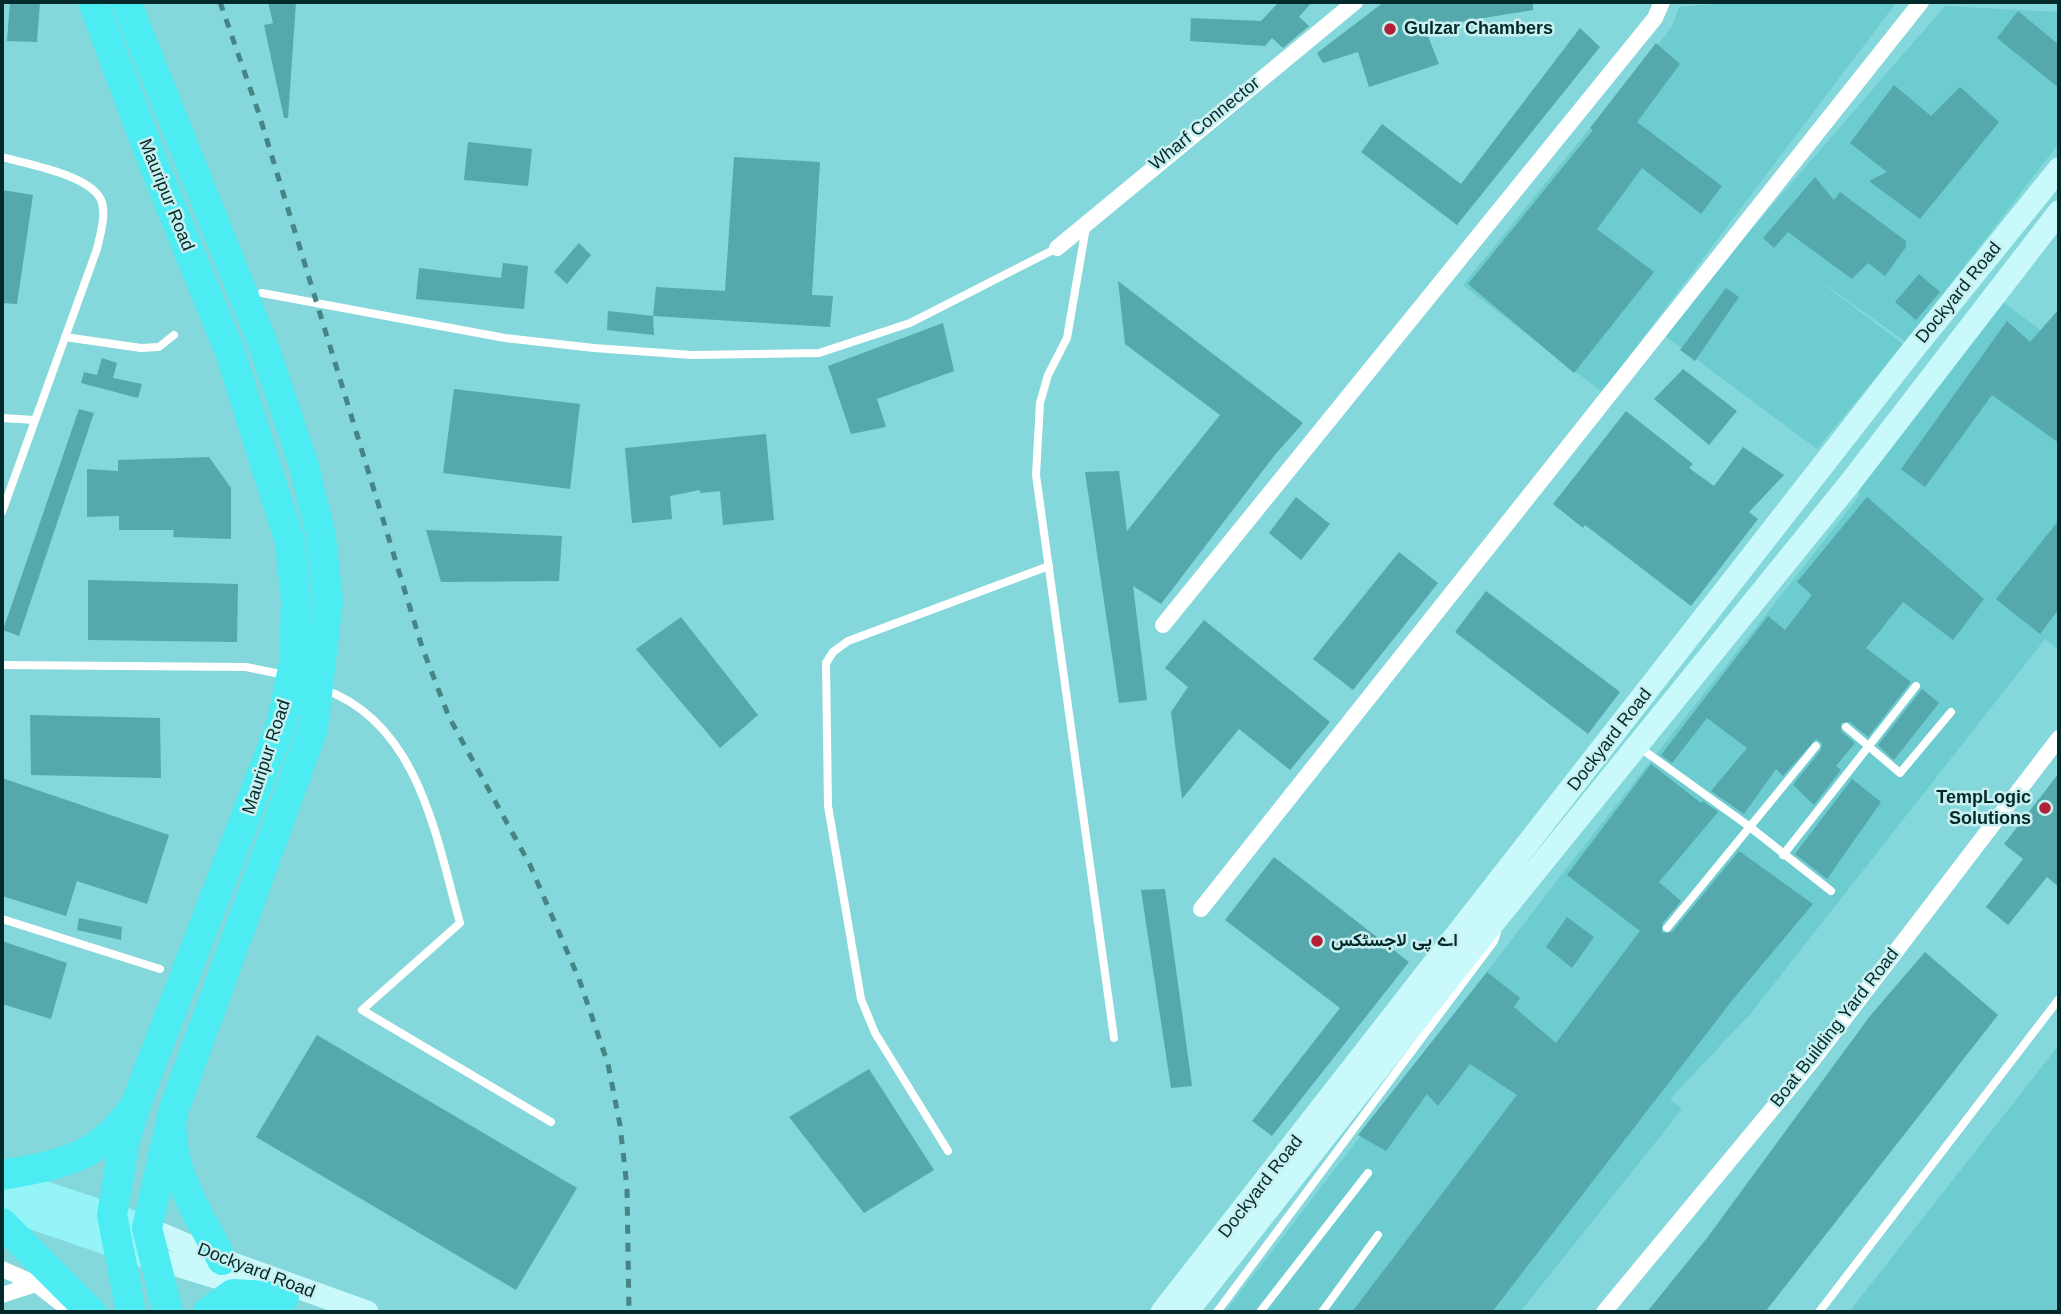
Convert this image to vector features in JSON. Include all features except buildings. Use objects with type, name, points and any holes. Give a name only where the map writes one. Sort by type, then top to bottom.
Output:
[{"type":"highway","name":"Mauripur Road","points":[[93,2],[238,378],[290,542],[296,600],[294,663],[282,722],[139,1097],[124,1143],[112,1215],[131,1312]]},
{"type":"highway","name":"Mauripur Road","points":[[126,2],[263,345],[300,454],[321,536],[328,601],[313,728],[176,1104],[147,1228],[168,1312]]},
{"type":"highway","points":[[2,1175],[62,1164],[92,1150],[118,1129],[139,1097]]},
{"type":"highway","points":[[176,1104],[172,1137],[177,1168],[188,1198],[222,1260]]},
{"type":"highway","points":[[2,1223],[91,1312]]},
{"type":"highway","points":[[208,1312],[233,1294],[296,1296]]},
{"type":"main road","points":[[2,1180],[147,1228]]},
{"type":"main road","points":[[2,1206],[154,1258]]},
{"type":"street","name":"Wharf Connector","points":[[1057,248],[1087,220],[1355,2]]},
{"type":"street","points":[[1163,625],[1655,18],[1662,2]]},
{"type":"street","points":[[1201,909],[1921,2]]},
{"type":"street","name":"Dockyard Road","points":[[1188,1312],[1912,351],[2059,169]]},
{"type":"street","name":"Dockyard Road","points":[[1162,1312],[1474,931],[1501,913],[1850,483],[2059,212]]},
{"type":"street","name":"Boat Building Yard Road","points":[[1604,1312],[1812,1061],[2059,738]]},
{"type":"street","name":"Dockyard Road","points":[[147,1228],[331,1312]]},
{"type":"street","name":"Dockyard Road","points":[[154,1258],[367,1312]]},
{"type":"street","points":[[2,1269],[36,1284],[72,1312]]},
{"type":"street","points":[[2,1295],[36,1284]]},
{"type":"lane","points":[[2,157],[67,176],[91,187],[102,201],[97,249],[2,512]]},
{"type":"lane","points":[[1087,220],[1067,338],[1048,375],[1040,403],[1036,475],[1114,1038]]},
{"type":"lane","points":[[262,293],[505,338],[594,348],[692,355],[819,354],[910,323],[1057,248]]},
{"type":"lane","points":[[65,337],[141,348],[159,347],[174,335]]},
{"type":"lane","points":[[2,418],[35,420]]},
{"type":"lane","points":[[948,1151],[875,1032],[861,999],[828,806],[826,663],[833,652],[848,641],[1049,566]]},
{"type":"lane","points":[[2,665],[246,667],[274,671],[297,679]]},
{"type":"lane","points":[[309,683],[358,705],[400,749],[414,772],[430,814],[460,923],[362,1010],[551,1122]]},
{"type":"lane","points":[[1783,855],[1916,686]]},
{"type":"lane","points":[[1846,727],[1899,772],[1951,712]]},
{"type":"lane","points":[[1636,745],[1750,827],[1831,891]]},
{"type":"lane","points":[[1667,928],[1816,746]]},
{"type":"lane","points":[[1217,1312],[1494,941],[1501,913]]},
{"type":"lane","points":[[2,919],[160,969]]},
{"type":"lane","points":[[1819,1312],[2059,999]]},
{"type":"lane","points":[[1260,1312],[1368,1173]]},
{"type":"lane","points":[[1321,1312],[1378,1235]]},
{"type":"shaded area","points":[[1740,2],[1896,3],[1602,392],[1463,285],[1672,27],[1679,7]]},
{"type":"shaded area","points":[[1945,6],[2059,12],[2059,143],[1906,342],[1801,267],[1903,344],[1817,449],[1665,336],[1750,231]]},
{"type":"shaded area","points":[[1995,296],[2059,344],[2059,650],[2045,639],[1751,1013],[1670,1099],[1682,1109],[1520,1312],[1225,1312],[1566,869],[1860,495],[1850,483]]},
{"type":"shaded area","points":[[2059,1045],[2059,1312],[1849,1312]]},
{"type":"railway","points":[[220,2],[258,111],[422,647],[449,717],[530,865],[579,979],[608,1064],[620,1125],[627,1187],[629,1312]]},
{"type":"place","name":"Gulzar Chambers","points":[[1390,29]]},
{"type":"place","name":"TempLogic Solutions","points":[[2045,808]]},
{"type":"place","name":"اے پی لاجسٹکس","points":[[1317,941]]}]
